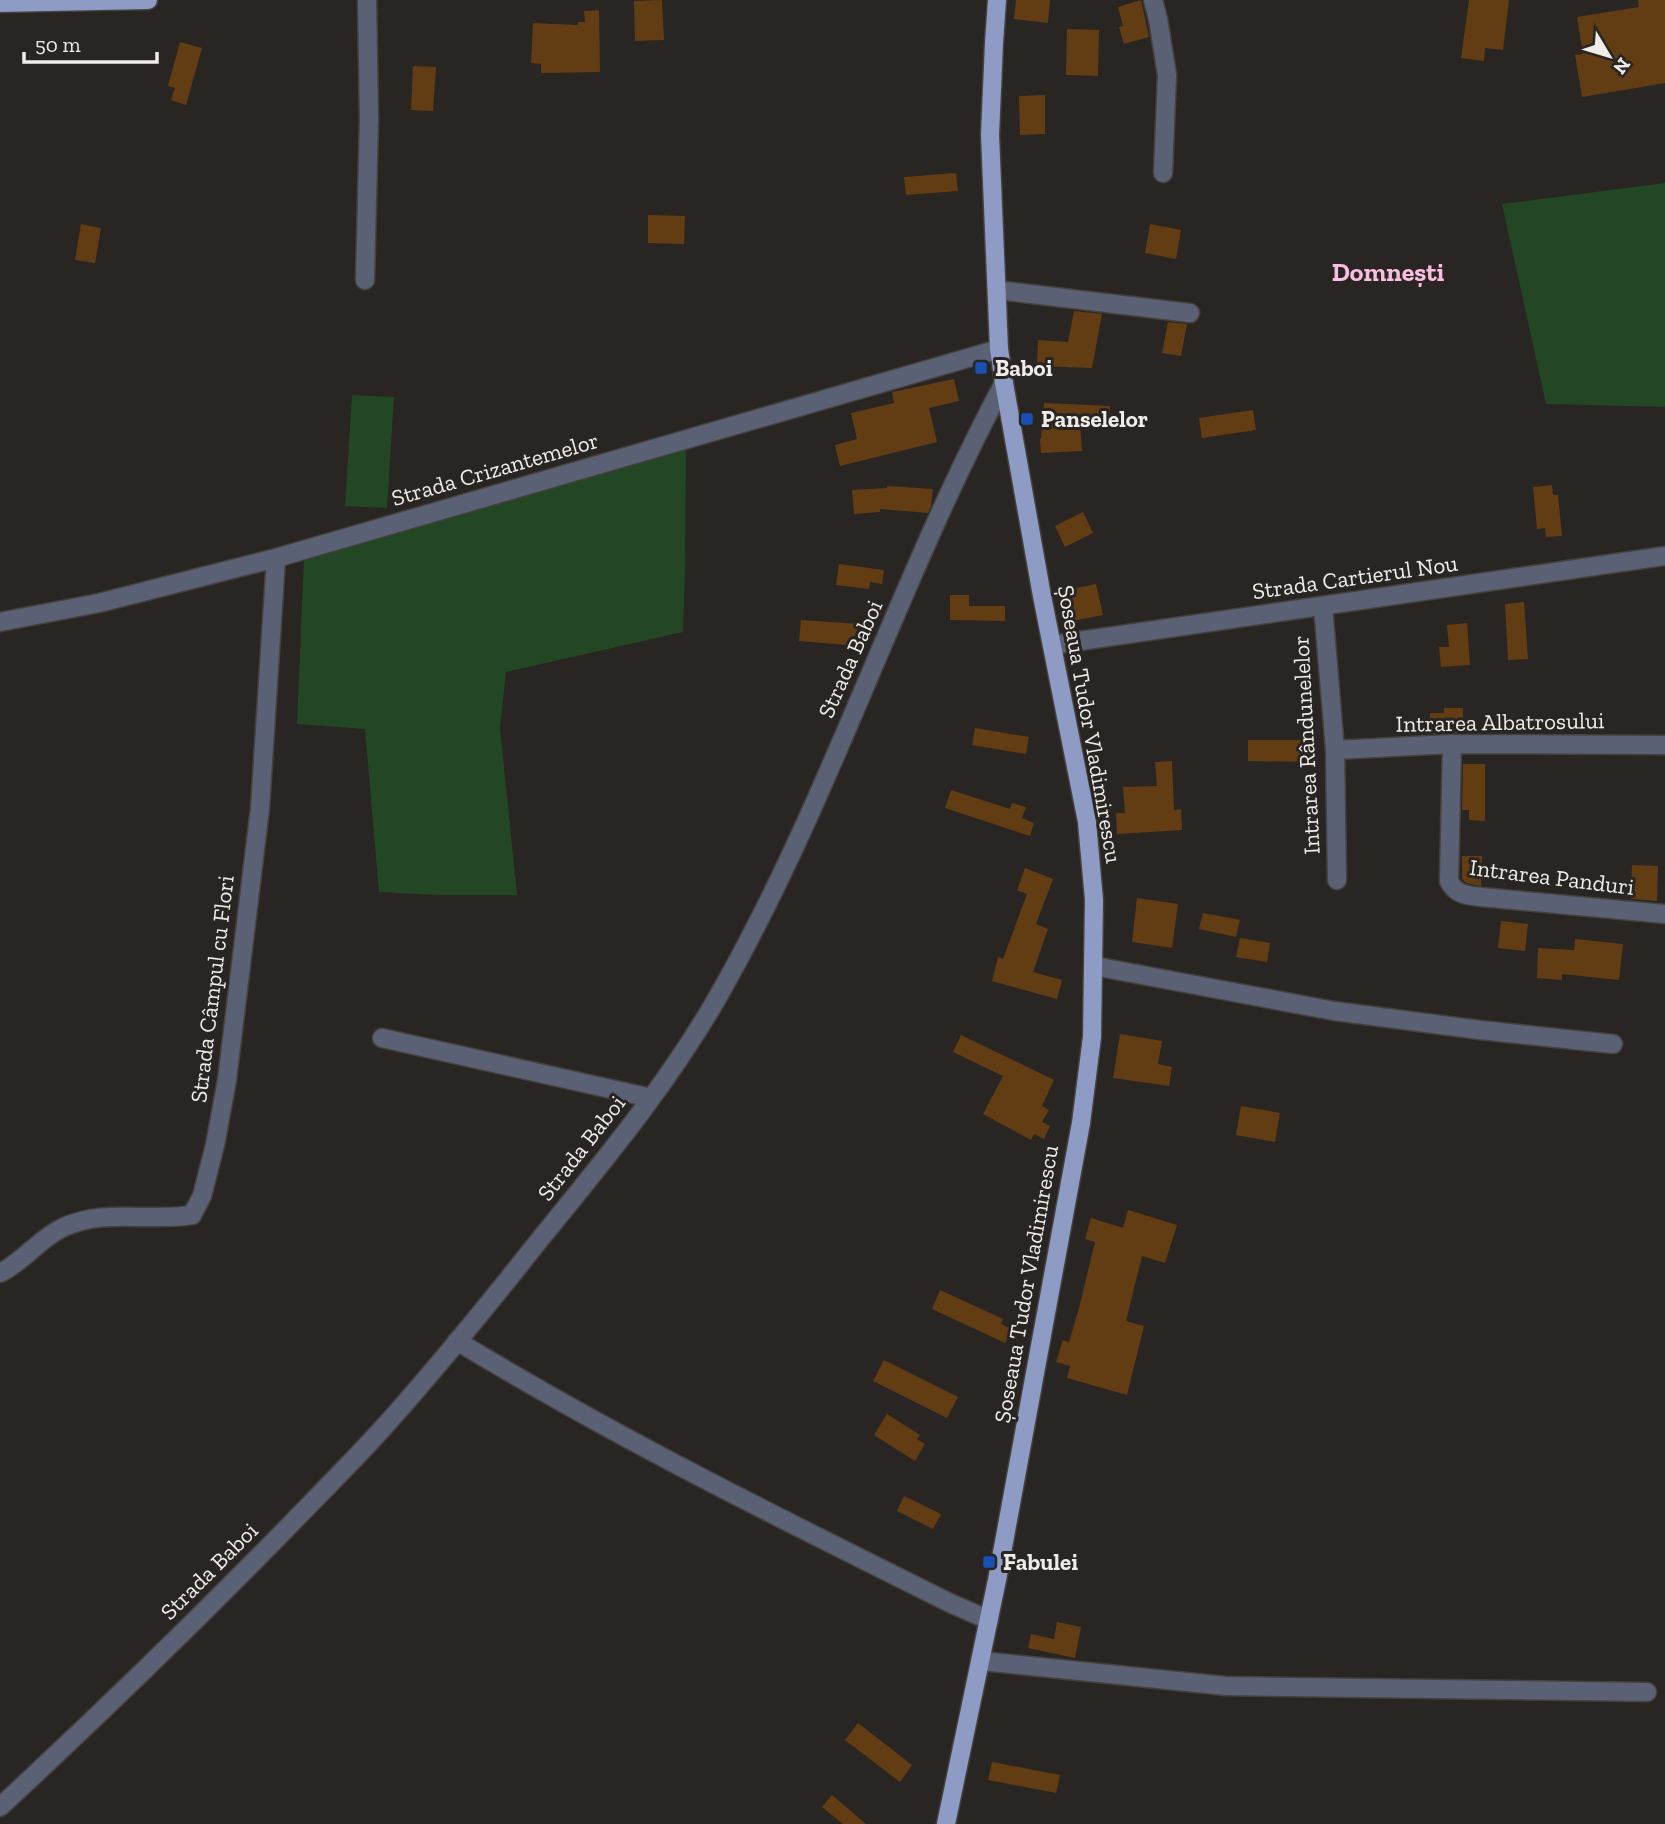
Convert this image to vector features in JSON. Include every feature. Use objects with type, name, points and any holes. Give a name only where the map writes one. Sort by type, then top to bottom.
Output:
[{"type":"main road","points":[[0,3],[148,0]]},
{"type":"main road","name":"Șoseaua Tudor Vladimirescu","points":[[946,1824],[989,1620],[1081,1123],[1092,1037],[1094,966],[1093,876],[1087,822],[999,349],[990,135],[997,0]]},
{"type":"street","points":[[365,280],[369,119],[367,0]]},
{"type":"street","points":[[1153,0],[1167,75],[1163,173]]},
{"type":"street","points":[[997,290],[1190,313]]},
{"type":"street","name":"Strada Crizantemelor","points":[[0,622],[99,603],[276,558],[999,349]]},
{"type":"street","name":"Strada Baboi","points":[[0,1807],[211,1605],[372,1440],[601,1165],[651,1098],[718,998],[754,932],[958,472],[1004,383]]},
{"type":"street","name":"Strada Cartierul Nou","points":[[1052,645],[1665,556]]},
{"type":"street","name":"Strada Câmpul cu Flori","points":[[0,1273],[61,1228],[91,1218],[173,1218],[192,1215],[202,1196],[227,1080],[259,821],[276,558]]},
{"type":"street","name":"Intrarea Rândunelelor","points":[[1323,606],[1335,750],[1337,880]]},
{"type":"street","name":"Intrarea Albatrosului","points":[[1335,750],[1452,744],[1665,746]]},
{"type":"street","name":"Intrarea Panduri","points":[[1452,744],[1449,881],[1453,890],[1481,898],[1665,914]]},
{"type":"street","points":[[1094,966],[1334,1011],[1613,1044]]},
{"type":"street","points":[[382,1038],[651,1098]]},
{"type":"street","points":[[457,1341],[652,1453],[950,1604],[989,1620]]},
{"type":"street","points":[[981,1661],[1226,1686],[1647,1692]]},
{"type":"green space","points":[[1665,183],[1665,407],[1546,404],[1502,204]]},
{"type":"green space","points":[[352,395],[394,397],[387,508],[345,506]]},
{"type":"green space","points":[[686,448],[683,632],[506,672],[500,728],[517,895],[379,892],[365,729],[297,724],[304,558]]},
{"type":"building","points":[[662,0],[664,40],[635,41],[634,1]]},
{"type":"building","points":[[1016,0],[1050,0],[1048,23],[1014,19]]},
{"type":"building","points":[[1141,0],[1149,37],[1124,44],[1119,27],[1123,26],[1118,7]]},
{"type":"building","points":[[1469,0],[1509,0],[1503,50],[1485,48],[1484,61],[1461,58]]},
{"type":"building","points":[[1638,0],[1665,0],[1665,83],[1582,97],[1575,55],[1583,54],[1577,17],[1639,7]]},
{"type":"building","points":[[599,10],[600,72],[541,73],[541,64],[531,63],[533,23],[578,25],[578,22],[585,22],[584,11]]},
{"type":"building","points":[[1067,29],[1099,30],[1098,76],[1066,75]]},
{"type":"building","points":[[180,42],[202,48],[186,105],[171,100],[175,88],[168,86]]},
{"type":"building","points":[[413,66],[436,67],[433,111],[411,110]]},
{"type":"building","points":[[1045,95],[1045,134],[1020,135],[1019,96]]},
{"type":"building","points":[[956,173],[958,191],[906,195],[904,177]]},
{"type":"building","points":[[648,215],[685,216],[684,244],[648,243]]},
{"type":"building","points":[[81,224],[101,228],[95,263],[75,260]]},
{"type":"building","points":[[1150,224],[1181,230],[1176,259],[1145,253]]},
{"type":"building","points":[[1074,311],[1102,314],[1092,368],[1037,366],[1038,340],[1068,342]]},
{"type":"building","points":[[1168,322],[1187,324],[1181,356],[1162,353]]},
{"type":"building","points":[[954,379],[959,401],[929,408],[937,442],[840,466],[835,445],[857,439],[851,413],[894,403],[892,392]]},
{"type":"building","points":[[1044,403],[1110,406],[1109,426],[1080,425],[1082,451],[1041,453]]},
{"type":"building","points":[[1253,410],[1256,430],[1202,438],[1199,418]]},
{"type":"building","points":[[1552,485],[1553,495],[1558,495],[1562,536],[1546,537],[1545,528],[1537,529],[1533,487]]},
{"type":"building","points":[[887,486],[933,489],[928,513],[880,509],[880,512],[854,514],[852,490]]},
{"type":"building","points":[[1083,512],[1093,533],[1065,547],[1055,526]]},
{"type":"building","points":[[839,564],[884,570],[882,584],[870,582],[869,589],[836,585]]},
{"type":"building","points":[[1096,584],[1103,615],[1067,622],[1061,591]]},
{"type":"building","points":[[950,595],[969,595],[969,606],[1005,606],[1005,621],[950,620]]},
{"type":"building","points":[[1524,602],[1528,659],[1508,660],[1505,604]]},
{"type":"building","points":[[801,620],[860,624],[859,646],[799,641]]},
{"type":"building","points":[[1467,623],[1470,665],[1441,667],[1439,647],[1449,647],[1447,625]]},
{"type":"building","points":[[1444,708],[1463,708],[1463,733],[1430,734],[1430,713],[1444,713]]},
{"type":"building","points":[[975,728],[1029,737],[1026,754],[972,745]]},
{"type":"building","points":[[1248,740],[1302,740],[1302,748],[1313,748],[1312,762],[1248,761]]},
{"type":"building","points":[[1172,761],[1174,810],[1181,809],[1182,830],[1117,834],[1116,813],[1125,813],[1123,787],[1157,786],[1155,762]]},
{"type":"building","points":[[1463,764],[1485,764],[1485,821],[1469,820],[1469,810],[1462,810]]},
{"type":"building","points":[[951,790],[1010,809],[1012,803],[1026,807],[1022,818],[1034,823],[1030,836],[945,808]]},
{"type":"building","points":[[1462,856],[1482,856],[1481,886],[1466,883],[1462,879]]},
{"type":"building","points":[[1632,865],[1658,866],[1657,901],[1631,899]]},
{"type":"building","points":[[1025,868],[1053,879],[1036,924],[1048,929],[1033,972],[1062,980],[1057,999],[992,981],[998,957],[1003,959],[1027,894],[1017,890]]},
{"type":"building","points":[[1137,898],[1178,904],[1172,948],[1132,942]]},
{"type":"building","points":[[1203,913],[1240,920],[1236,937],[1199,929]]},
{"type":"building","points":[[1501,921],[1528,924],[1525,951],[1498,948]]},
{"type":"building","points":[[1240,938],[1270,943],[1267,962],[1236,957]]},
{"type":"building","points":[[1575,939],[1623,944],[1619,980],[1562,974],[1562,980],[1537,978],[1538,948],[1574,950]]},
{"type":"building","points":[[1120,1034],[1162,1041],[1158,1064],[1172,1067],[1169,1086],[1113,1078]]},
{"type":"building","points":[[961,1035],[1054,1080],[1042,1106],[1049,1110],[1042,1122],[1050,1126],[1044,1139],[1034,1134],[1031,1140],[983,1114],[1003,1076],[953,1052]]},
{"type":"building","points":[[1241,1106],[1280,1113],[1275,1142],[1236,1135]]},
{"type":"building","points":[[1128,1210],[1177,1225],[1165,1263],[1142,1256],[1126,1321],[1144,1326],[1127,1395],[1067,1378],[1070,1366],[1056,1362],[1063,1340],[1069,1342],[1079,1308],[1095,1242],[1085,1239],[1091,1218],[1123,1228]]},
{"type":"building","points":[[940,1290],[1003,1319],[1001,1324],[1011,1329],[1005,1343],[932,1309]]},
{"type":"building","points":[[884,1360],[958,1397],[947,1418],[873,1381]]},
{"type":"building","points":[[887,1414],[920,1435],[917,1439],[925,1444],[915,1461],[874,1435]]},
{"type":"building","points":[[904,1496],[941,1514],[933,1529],[897,1511]]},
{"type":"building","points":[[1057,1622],[1081,1627],[1075,1658],[1028,1648],[1031,1634],[1054,1639]]},
{"type":"building","points":[[858,1723],[912,1765],[900,1782],[845,1740]]},
{"type":"building","points":[[992,1762],[1060,1775],[1056,1793],[988,1780]]},
{"type":"building","points":[[832,1795],[866,1824],[843,1824],[822,1807]]},
{"type":"place","name":"Baboi","points":[[981,368]]},
{"type":"place","name":"Panselelor","points":[[1027,419]]},
{"type":"place","name":"Fabulei","points":[[989,1562]]},
{"type":"district","name":"Domnești","points":[[1388,272]]}]
